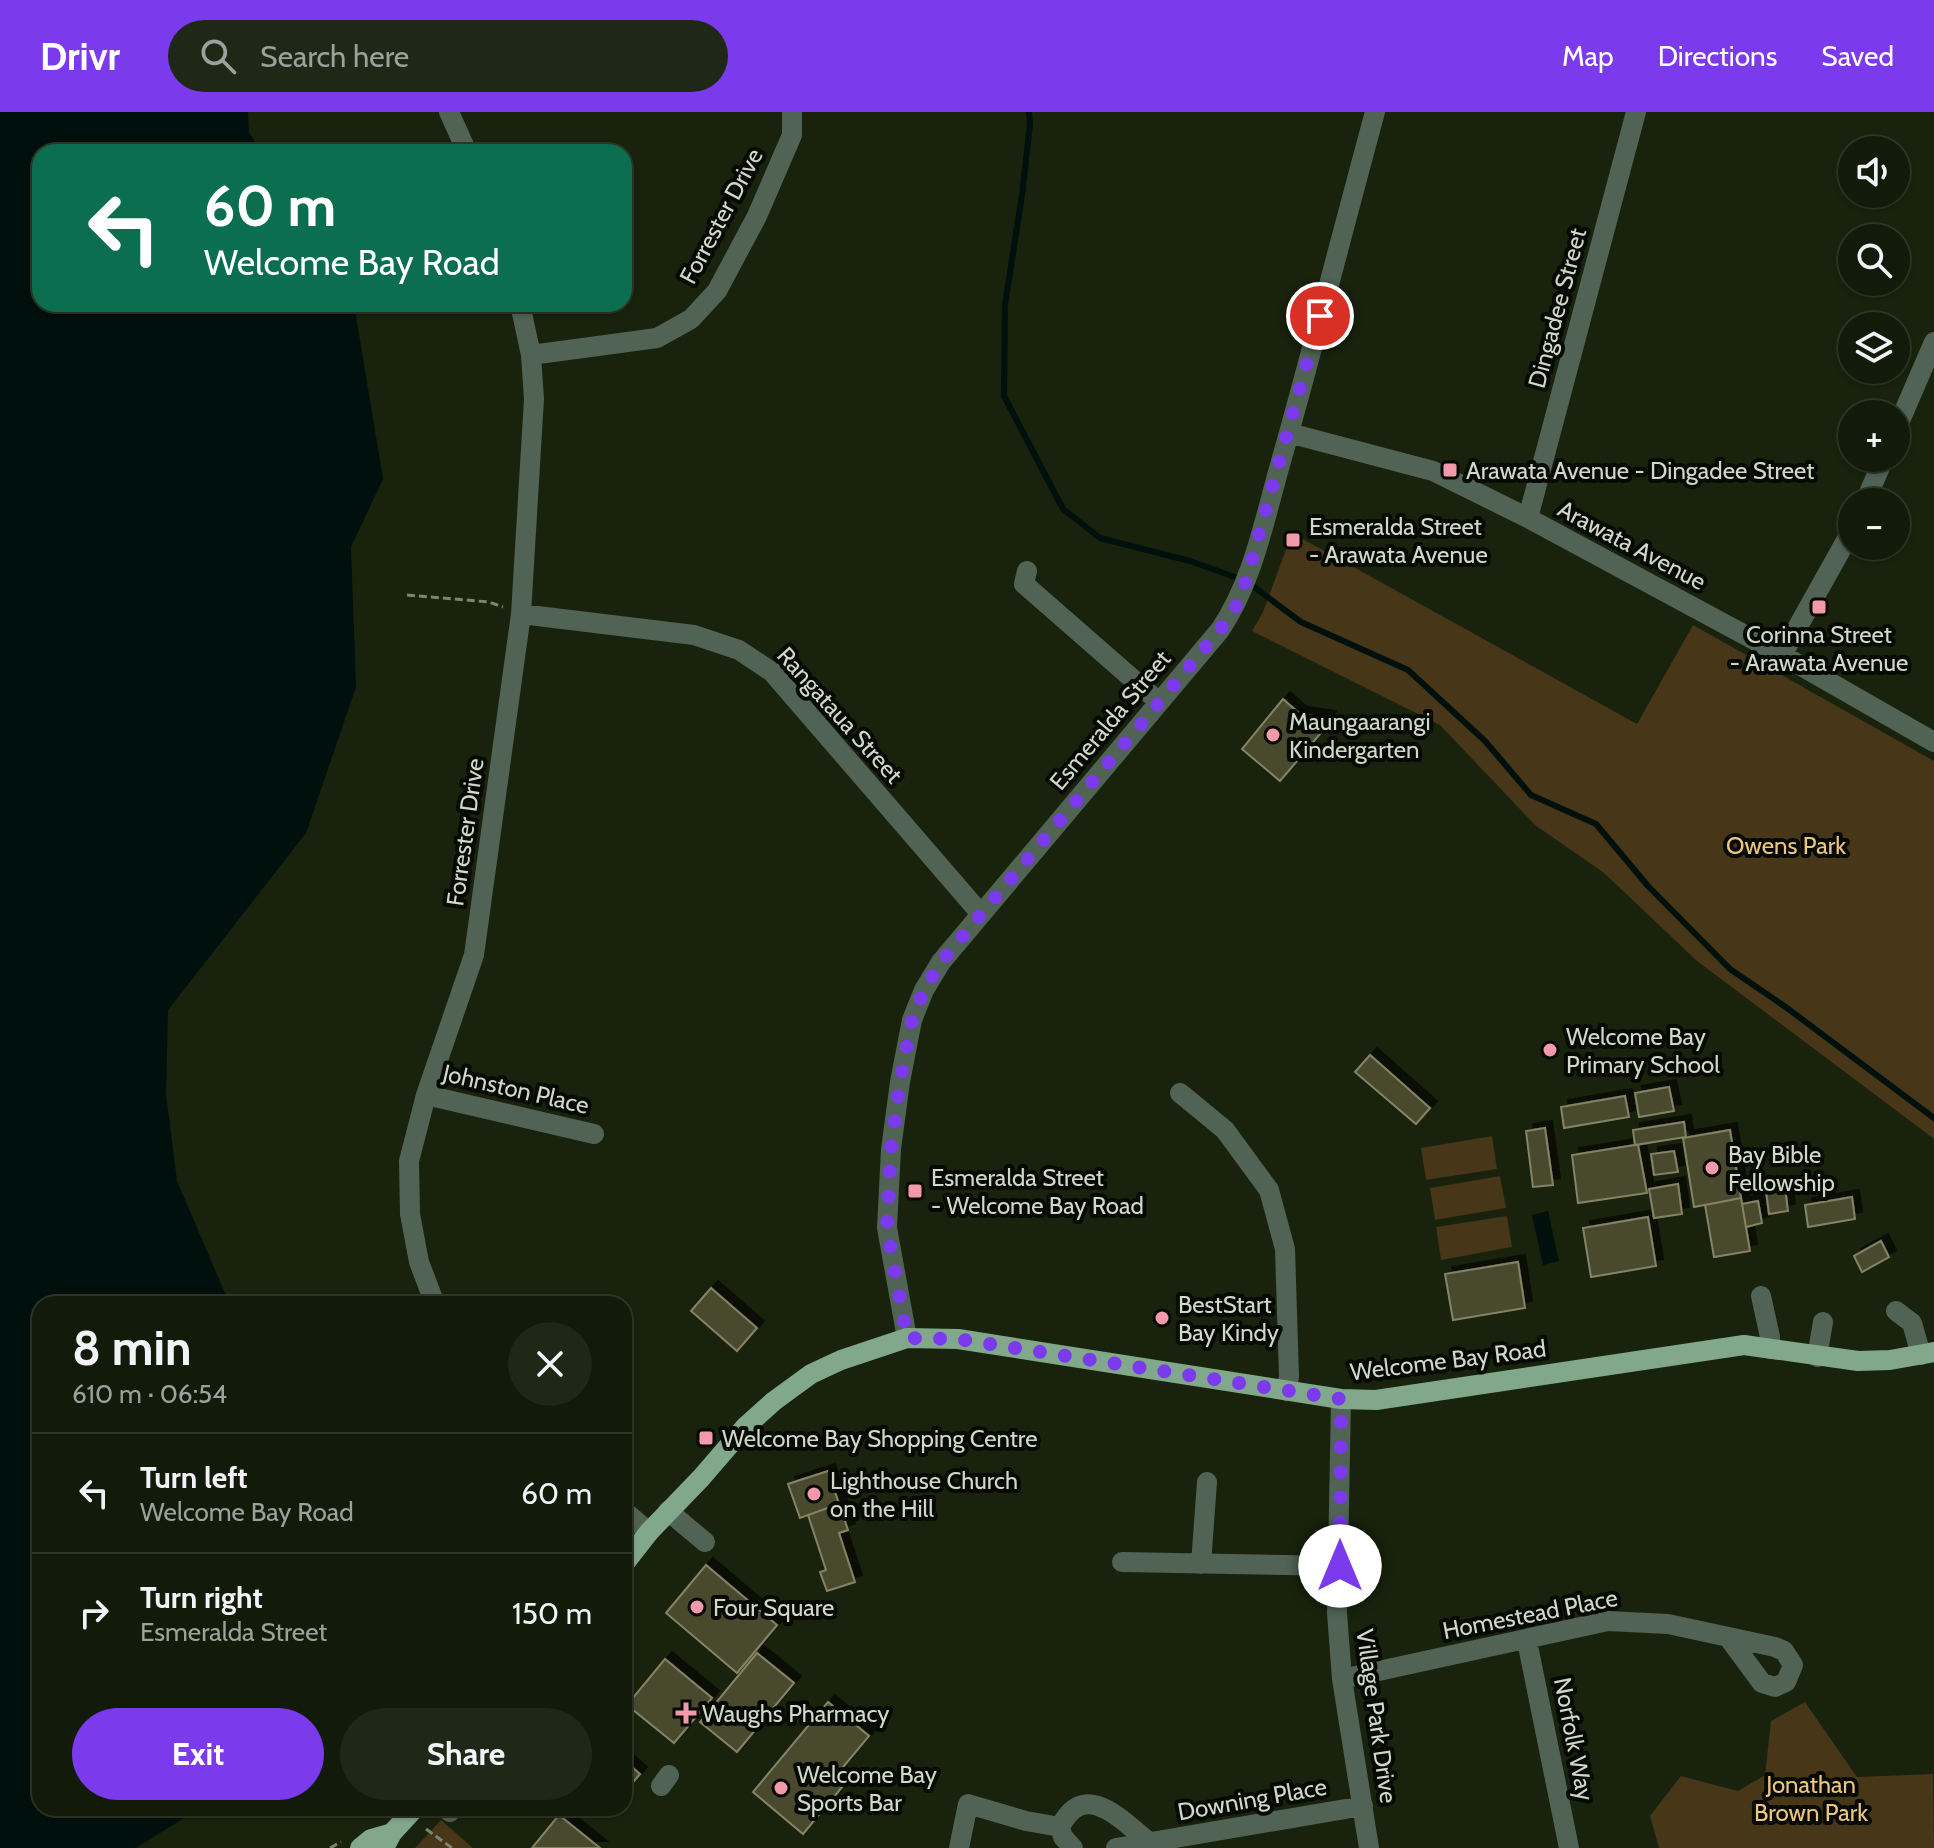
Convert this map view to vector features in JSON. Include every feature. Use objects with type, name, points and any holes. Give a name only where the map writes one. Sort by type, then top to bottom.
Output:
[{"type":"main road","name":"Welcome Bay Road","points":[[632,1554],[745,1427],[774,1401],[811,1374],[841,1360],[907,1338],[958,1339],[1341,1399],[1376,1400],[1744,1345],[1858,1361],[1928,1354]]},
{"type":"main road","points":[[353,1843],[371,1839],[388,1840],[408,1816]]},
{"type":"street","points":[[449,112],[463,144]]},
{"type":"street","name":"Forrester Drive","points":[[531,355],[657,338],[691,319],[717,291],[757,216],[792,135],[792,112]]},
{"type":"street","name":"Esmeralda Street","points":[[907,1338],[887,1228],[891,1149],[912,1020],[924,990],[941,962],[1220,630],[1236,606],[1289,433],[1375,112]]},
{"type":"street","name":"Dingadee Street","points":[[1528,518],[1636,112]]},
{"type":"street","name":"Forrester Drive","points":[[432,1296],[419,1262],[410,1214],[409,1161],[426,1095],[474,955],[521,614],[534,399],[531,355],[522,312]]},
{"type":"street","points":[[1909,400],[1934,342]]},
{"type":"street","name":"Arawata Avenue","points":[[1289,433],[1433,471],[1528,518],[1782,655],[1934,742]]},
{"type":"street","points":[[1782,655],[1838,555]]},
{"type":"street","points":[[1027,571],[1024,584],[1159,702]]},
{"type":"street","name":"Rangataua Street","points":[[521,614],[694,635],[739,650],[772,672],[981,914]]},
{"type":"street","points":[[1180,1093],[1225,1130],[1269,1190],[1285,1249],[1287,1391]]},
{"type":"street","name":"Johnston Place","points":[[426,1095],[594,1134]]},
{"type":"street","points":[[1761,1296],[1770,1349]]},
{"type":"street","points":[[1896,1311],[1912,1323],[1928,1354]]},
{"type":"street","points":[[1817,1357],[1823,1322]]},
{"type":"street","name":"Village Park Drive","points":[[1341,1399],[1337,1613],[1342,1679],[1369,1848]]},
{"type":"street","points":[[1201,1564],[1207,1482]]},
{"type":"street","points":[[668,1511],[705,1542]]},
{"type":"street","points":[[632,1518],[649,1532]]},
{"type":"street","points":[[1122,1562],[1340,1566]]},
{"type":"street","name":"Homestead Place","points":[[1342,1679],[1595,1624],[1630,1620],[1668,1624],[1728,1637]]},
{"type":"street","name":"Norfolk Way","points":[[1527,1641],[1569,1848]]},
{"type":"street","name":"Downing Place","points":[[1060,1827],[1067,1814],[1077,1805],[1090,1803],[1104,1808],[1150,1843]]},
{"type":"street","points":[[959,1848],[968,1804],[1026,1821],[1060,1827],[1063,1837],[1073,1848]]},
{"type":"street","name":"Downing Place","points":[[1116,1848],[1363,1806]]},
{"type":"path","points":[[407,595],[489,602],[521,614]]},
{"type":"path","points":[[426,1829],[452,1848]]},
{"type":"path","points":[[330,1848],[353,1843]]},
{"type":"green space","name":"Owens Park","points":[[1292,533],[1637,724],[1693,625],[1934,761],[1934,1139],[1697,961],[1604,873],[1535,825],[1440,725],[1252,631],[1263,612]]},
{"type":"green space","points":[[1492,1136],[1497,1169],[1426,1180],[1421,1148]]},
{"type":"green space","points":[[1500,1176],[1506,1208],[1435,1220],[1430,1188]]},
{"type":"green space","points":[[1507,1216],[1512,1247],[1441,1260],[1436,1227]]},
{"type":"green space","name":"Jonathan Brown Park","points":[[1805,1702],[1857,1777],[1933,1774],[1934,1848],[1659,1848],[1650,1816],[1681,1776],[1738,1791],[1765,1775],[1771,1721]]},
{"type":"green space","points":[[441,1820],[473,1848],[415,1848]]},
{"type":"shaded area","points":[[0,112],[248,112],[249,133],[257,144],[32,144],[32,312],[355,312],[383,479],[351,547],[356,687],[306,833],[168,1010],[166,1094],[177,1181],[226,1296],[32,1296],[32,1816],[187,1816],[136,1848],[0,1848]]},
{"type":"shaded area","points":[[1548,1211],[1559,1261],[1543,1265],[1532,1215]]},
{"type":"building","points":[[1283,699],[1300,714],[1329,718],[1320,734],[1280,781],[1242,749]]},
{"type":"building","points":[[1370,1055],[1430,1108],[1416,1124],[1355,1072]]},
{"type":"building","points":[[1669,1087],[1674,1111],[1639,1117],[1635,1093]]},
{"type":"building","points":[[1625,1096],[1629,1117],[1564,1128],[1561,1107]]},
{"type":"building","points":[[1684,1122],[1686,1137],[1635,1145],[1633,1130]]},
{"type":"building","points":[[1545,1128],[1553,1185],[1533,1187],[1526,1131]]},
{"type":"building","name":"Bay Bible Fellowship","points":[[1730,1130],[1741,1198],[1694,1207],[1683,1138]]},
{"type":"building","points":[[1638,1145],[1647,1193],[1578,1203],[1572,1155]]},
{"type":"building","points":[[1674,1151],[1678,1172],[1654,1175],[1651,1154]]},
{"type":"building","points":[[1678,1184],[1682,1214],[1654,1218],[1649,1189]]},
{"type":"building","points":[[1785,1188],[1788,1211],[1769,1214],[1766,1191]]},
{"type":"building","points":[[1852,1197],[1855,1219],[1808,1227],[1805,1205]]},
{"type":"building","points":[[1741,1198],[1750,1251],[1714,1257],[1705,1205]]},
{"type":"building","points":[[1758,1201],[1762,1223],[1746,1227],[1742,1204]]},
{"type":"building","points":[[1648,1217],[1656,1266],[1591,1277],[1583,1228]]},
{"type":"building","points":[[1881,1241],[1889,1257],[1862,1272],[1854,1256]]},
{"type":"building","points":[[1518,1262],[1525,1308],[1453,1320],[1445,1274]]},
{"type":"building","points":[[711,1288],[757,1328],[737,1351],[691,1311]]},
{"type":"building","name":"Lighthouse Church on the Hill","points":[[828,1471],[839,1504],[800,1518],[788,1484]]},
{"type":"building","points":[[839,1504],[848,1530],[839,1533],[855,1582],[827,1591],[820,1572],[826,1570],[808,1515]]},
{"type":"building","points":[[706,1565],[777,1625],[737,1673],[666,1613]]},
{"type":"building","points":[[757,1653],[794,1683],[737,1752],[700,1722]]},
{"type":"building","points":[[665,1659],[712,1698],[674,1743],[632,1709],[632,1699]]},
{"type":"building","points":[[828,1702],[869,1736],[838,1773],[848,1780],[803,1834],[753,1792]]},
{"type":"building","points":[[632,1767],[640,1774],[632,1784]]},
{"type":"building","points":[[560,1816],[600,1848],[532,1848]]},
{"type":"waterway","points":[[1029,112],[1022,195],[1005,305],[1004,396],[1063,509],[1100,538],[1190,561],[1246,581],[1301,622],[1408,670],[1485,741],[1531,795],[1596,824],[1648,886],[1730,969],[1934,1118]]},
{"type":"place","name":"Arawata Avenue - Dingadee Street","points":[[1450,470]]},
{"type":"place","name":"Esmeralda Street - Arawata Avenue","points":[[1293,540]]},
{"type":"place","name":"Corinna Street - Arawata Avenue","points":[[1819,607]]},
{"type":"place","name":"Maungaarangi Kindergarten","points":[[1273,735]]},
{"type":"place","name":"Welcome Bay Primary School","points":[[1550,1050]]},
{"type":"place","name":"Bay Bible Fellowship","points":[[1712,1168]]},
{"type":"place","name":"Esmeralda Street - Welcome Bay Road","points":[[915,1191]]},
{"type":"place","name":"BestStart Bay Kindy","points":[[1162,1318]]},
{"type":"place","name":"Welcome Bay Shopping Centre","points":[[706,1438]]},
{"type":"place","name":"Lighthouse Church on the Hill","points":[[814,1494]]},
{"type":"place","name":"Four Square","points":[[697,1607]]},
{"type":"place","name":"Waughs Pharmacy","points":[[686,1713]]},
{"type":"place","name":"Welcome Bay Sports Bar","points":[[781,1788]]},
{"type":"route","points":[[1320,316],[1289,433],[1236,606],[1220,630],[941,962],[924,990],[912,1020],[900,1082],[891,1149],[887,1228],[907,1338],[958,1339],[1341,1399],[1340,1566]]}]
